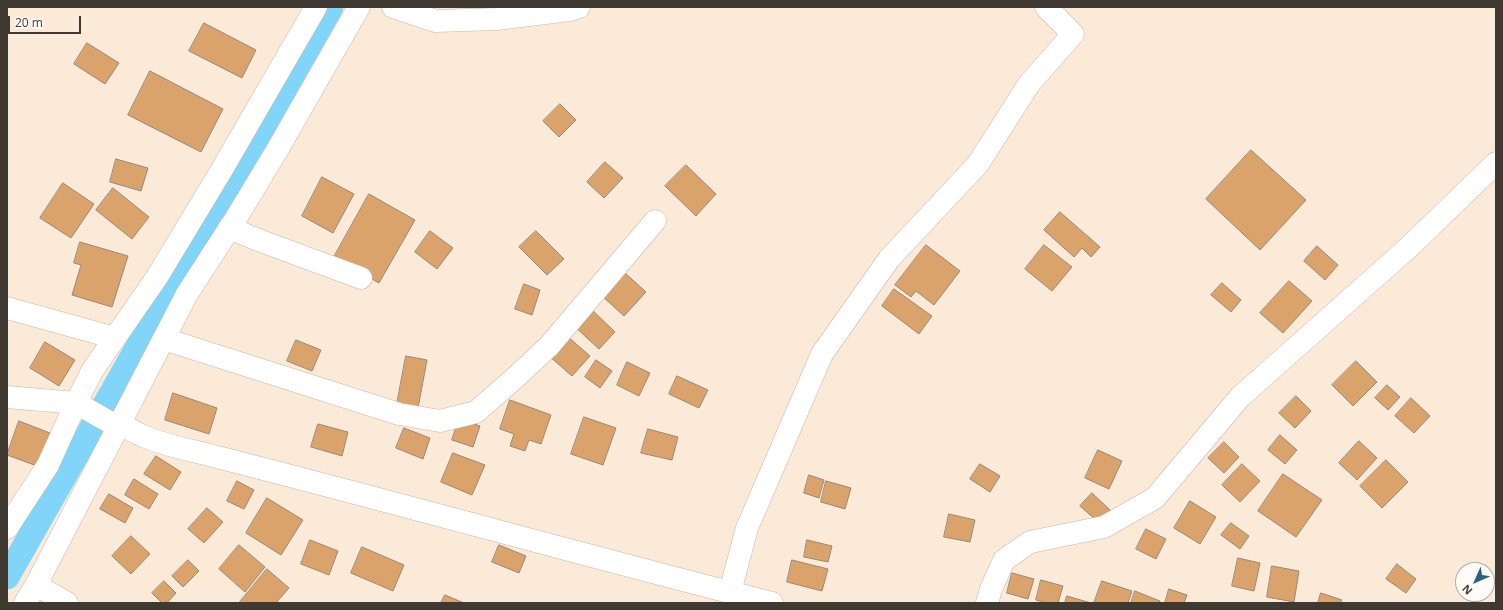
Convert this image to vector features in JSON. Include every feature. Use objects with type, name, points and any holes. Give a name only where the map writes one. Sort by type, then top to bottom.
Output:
[{"type":"street","points":[[7,528],[48,465],[82,407],[92,371],[157,277],[221,171],[316,7]]},
{"type":"street","points":[[24,603],[36,584],[116,424],[164,339],[187,294],[203,268],[244,234],[279,147],[359,7]]},
{"type":"street","points":[[393,7],[436,21],[496,19],[570,10],[579,7]]},
{"type":"street","points":[[730,592],[746,528],[822,354],[889,260],[978,164],[1030,84],[1073,34],[1046,7]]},
{"type":"street","points":[[987,603],[991,589],[1004,560],[1030,542],[1104,527],[1155,498],[1240,397],[1408,248],[1496,163]]},
{"type":"street","points":[[164,339],[399,414],[440,421],[476,412],[516,377],[549,346],[655,221]]},
{"type":"street","points":[[244,234],[361,278]]},
{"type":"street","points":[[7,308],[115,338]]},
{"type":"street","points":[[7,397],[82,407],[143,436],[170,445],[297,477],[730,592],[762,602]]},
{"type":"street","points":[[36,584],[67,603]]},
{"type":"building","points":[[204,23],[256,50],[242,78],[189,51]]},
{"type":"building","points":[[87,43],[119,63],[105,84],[74,64]]},
{"type":"building","points":[[150,71],[223,109],[201,152],[128,115]]},
{"type":"building","points":[[560,104],[576,120],[559,137],[543,121]]},
{"type":"building","points":[[1251,150],[1306,200],[1260,250],[1206,199]]},
{"type":"building","points":[[116,159],[148,168],[141,191],[110,182]]},
{"type":"building","points":[[605,162],[623,178],[604,198],[587,182]]},
{"type":"building","points":[[686,165],[716,194],[696,216],[665,186]]},
{"type":"building","points":[[322,177],[354,194],[333,233],[302,216]]},
{"type":"building","points":[[63,183],[94,204],[71,238],[40,218]]},
{"type":"building","points":[[113,188],[149,217],[132,239],[96,210]]},
{"type":"building","points":[[369,194],[415,220],[379,283],[334,257]]},
{"type":"building","points":[[1060,212],[1100,247],[1091,257],[1082,248],[1074,257],[1044,230]]},
{"type":"building","points":[[430,231],[453,248],[437,269],[415,252]]},
{"type":"building","points":[[536,231],[564,259],[547,275],[519,247]]},
{"type":"building","points":[[80,242],[128,256],[112,307],[72,295],[81,265],[74,263]]},
{"type":"building","points":[[926,245],[960,271],[934,305],[916,291],[911,297],[895,285]]},
{"type":"building","points":[[1044,245],[1072,267],[1052,291],[1025,269]]},
{"type":"building","points":[[1317,246],[1338,265],[1325,280],[1304,261]]},
{"type":"building","points":[[624,272],[646,292],[624,316],[602,296]]},
{"type":"building","points":[[1289,281],[1312,301],[1283,333],[1260,313]]},
{"type":"building","points":[[1222,283],[1241,300],[1231,312],[1211,295]]},
{"type":"building","points":[[524,284],[540,290],[532,315],[515,309]]},
{"type":"building","points":[[894,289],[932,316],[919,334],[882,306]]},
{"type":"building","points":[[590,308],[615,332],[599,349],[574,326]]},
{"type":"building","points":[[567,336],[590,356],[572,376],[549,356]]},
{"type":"building","points":[[296,340],[321,350],[312,371],[287,361]]},
{"type":"building","points":[[45,342],[75,360],[59,386],[30,368]]},
{"type":"building","points":[[406,356],[427,360],[418,408],[397,404]]},
{"type":"building","points":[[596,360],[612,371],[600,388],[585,377]]},
{"type":"building","points":[[1356,361],[1377,382],[1353,406],[1332,385]]},
{"type":"building","points":[[627,362],[650,373],[639,396],[617,385]]},
{"type":"building","points":[[677,376],[708,390],[699,408],[669,394]]},
{"type":"building","points":[[1387,385],[1400,397],[1388,410],[1375,398]]},
{"type":"building","points":[[173,393],[217,408],[209,434],[165,420]]},
{"type":"building","points":[[1296,396],[1311,411],[1295,428],[1279,413]]},
{"type":"building","points":[[1411,398],[1430,416],[1414,433],[1395,416]]},
{"type":"building","points":[[510,400],[551,415],[541,444],[529,440],[525,451],[510,446],[514,434],[500,429]]},
{"type":"building","points":[[584,417],[616,428],[603,465],[571,454]]},
{"type":"building","points":[[459,419],[480,426],[473,447],[452,440]]},
{"type":"building","points":[[19,421],[50,433],[37,466],[7,455]]},
{"type":"building","points":[[318,424],[348,432],[342,456],[311,447]]},
{"type":"building","points":[[404,428],[430,438],[423,459],[396,448]]},
{"type":"building","points":[[648,429],[678,437],[672,460],[641,453]]},
{"type":"building","points":[[1280,435],[1297,450],[1285,464],[1268,450]]},
{"type":"building","points":[[1359,441],[1377,458],[1357,480],[1339,463]]},
{"type":"building","points":[[1224,442],[1239,457],[1224,473],[1208,458]]},
{"type":"building","points":[[1098,450],[1122,461],[1109,489],[1085,478]]},
{"type":"building","points":[[453,453],[485,465],[472,495],[441,482]]},
{"type":"building","points":[[156,456],[181,472],[170,490],[144,474]]},
{"type":"building","points":[[1386,460],[1408,482],[1382,508],[1360,486]]},
{"type":"building","points":[[980,464],[1000,476],[990,492],[970,479]]},
{"type":"building","points":[[1242,464],[1260,481],[1240,502],[1222,485]]},
{"type":"building","points":[[1283,474],[1322,500],[1296,537],[1258,511]]},
{"type":"building","points":[[809,475],[824,480],[819,498],[804,493]]},
{"type":"building","points":[[134,479],[158,494],[149,509],[125,495]]},
{"type":"building","points":[[237,481],[254,490],[244,509],[227,501]]},
{"type":"building","points":[[826,481],[851,488],[845,509],[821,502]]},
{"type":"building","points":[[1092,493],[1110,510],[1099,523],[1080,506]]},
{"type":"building","points":[[109,494],[133,508],[125,523],[100,509]]},
{"type":"building","points":[[267,498],[303,520],[281,555],[246,533]]},
{"type":"building","points":[[1190,501],[1216,517],[1200,544],[1174,528]]},
{"type":"building","points":[[207,508],[223,522],[204,543],[188,529]]},
{"type":"building","points":[[949,514],[975,520],[970,542],[944,537]]},
{"type":"building","points":[[1231,523],[1249,536],[1240,549],[1221,535]]},
{"type":"building","points":[[1146,529],[1166,539],[1156,559],[1136,549]]},
{"type":"building","points":[[131,536],[150,554],[131,574],[112,556]]},
{"type":"building","points":[[310,540],[338,551],[329,575],[301,564]]},
{"type":"building","points":[[807,540],[832,546],[828,562],[804,557]]},
{"type":"building","points":[[239,545],[265,567],[245,592],[219,569]]},
{"type":"building","points":[[499,545],[526,556],[519,573],[492,562]]},
{"type":"building","points":[[362,547],[404,565],[393,591],[351,573]]},
{"type":"building","points":[[1238,558],[1260,563],[1254,591],[1232,586]]},
{"type":"building","points":[[188,560],[199,571],[183,587],[172,576]]},
{"type":"building","points":[[792,560],[828,569],[822,591],[787,582]]},
{"type":"building","points":[[1397,564],[1416,579],[1406,593],[1386,579]]},
{"type":"building","points":[[1272,566],[1299,571],[1294,602],[1267,597]]},
{"type":"building","points":[[267,569],[289,588],[276,603],[239,603]]},
{"type":"building","points":[[1012,573],[1034,579],[1028,599],[1007,593]]},
{"type":"building","points":[[1041,580],[1063,586],[1058,603],[1046,603],[1036,600]]},
{"type":"building","points":[[164,581],[176,593],[167,603],[162,603],[152,593]]},
{"type":"building","points":[[1102,581],[1132,591],[1128,603],[1094,603]]},
{"type":"building","points":[[1169,589],[1187,595],[1184,603],[1165,603]]},
{"type":"building","points":[[1135,591],[1160,601],[1159,603],[1131,603]]},
{"type":"building","points":[[1321,593],[1342,600],[1340,603],[1318,603]]},
{"type":"building","points":[[445,595],[464,603],[441,603]]},
{"type":"building","points":[[1067,596],[1091,603],[1065,603]]},
{"type":"waterway","points":[[7,577],[331,7]]}]
